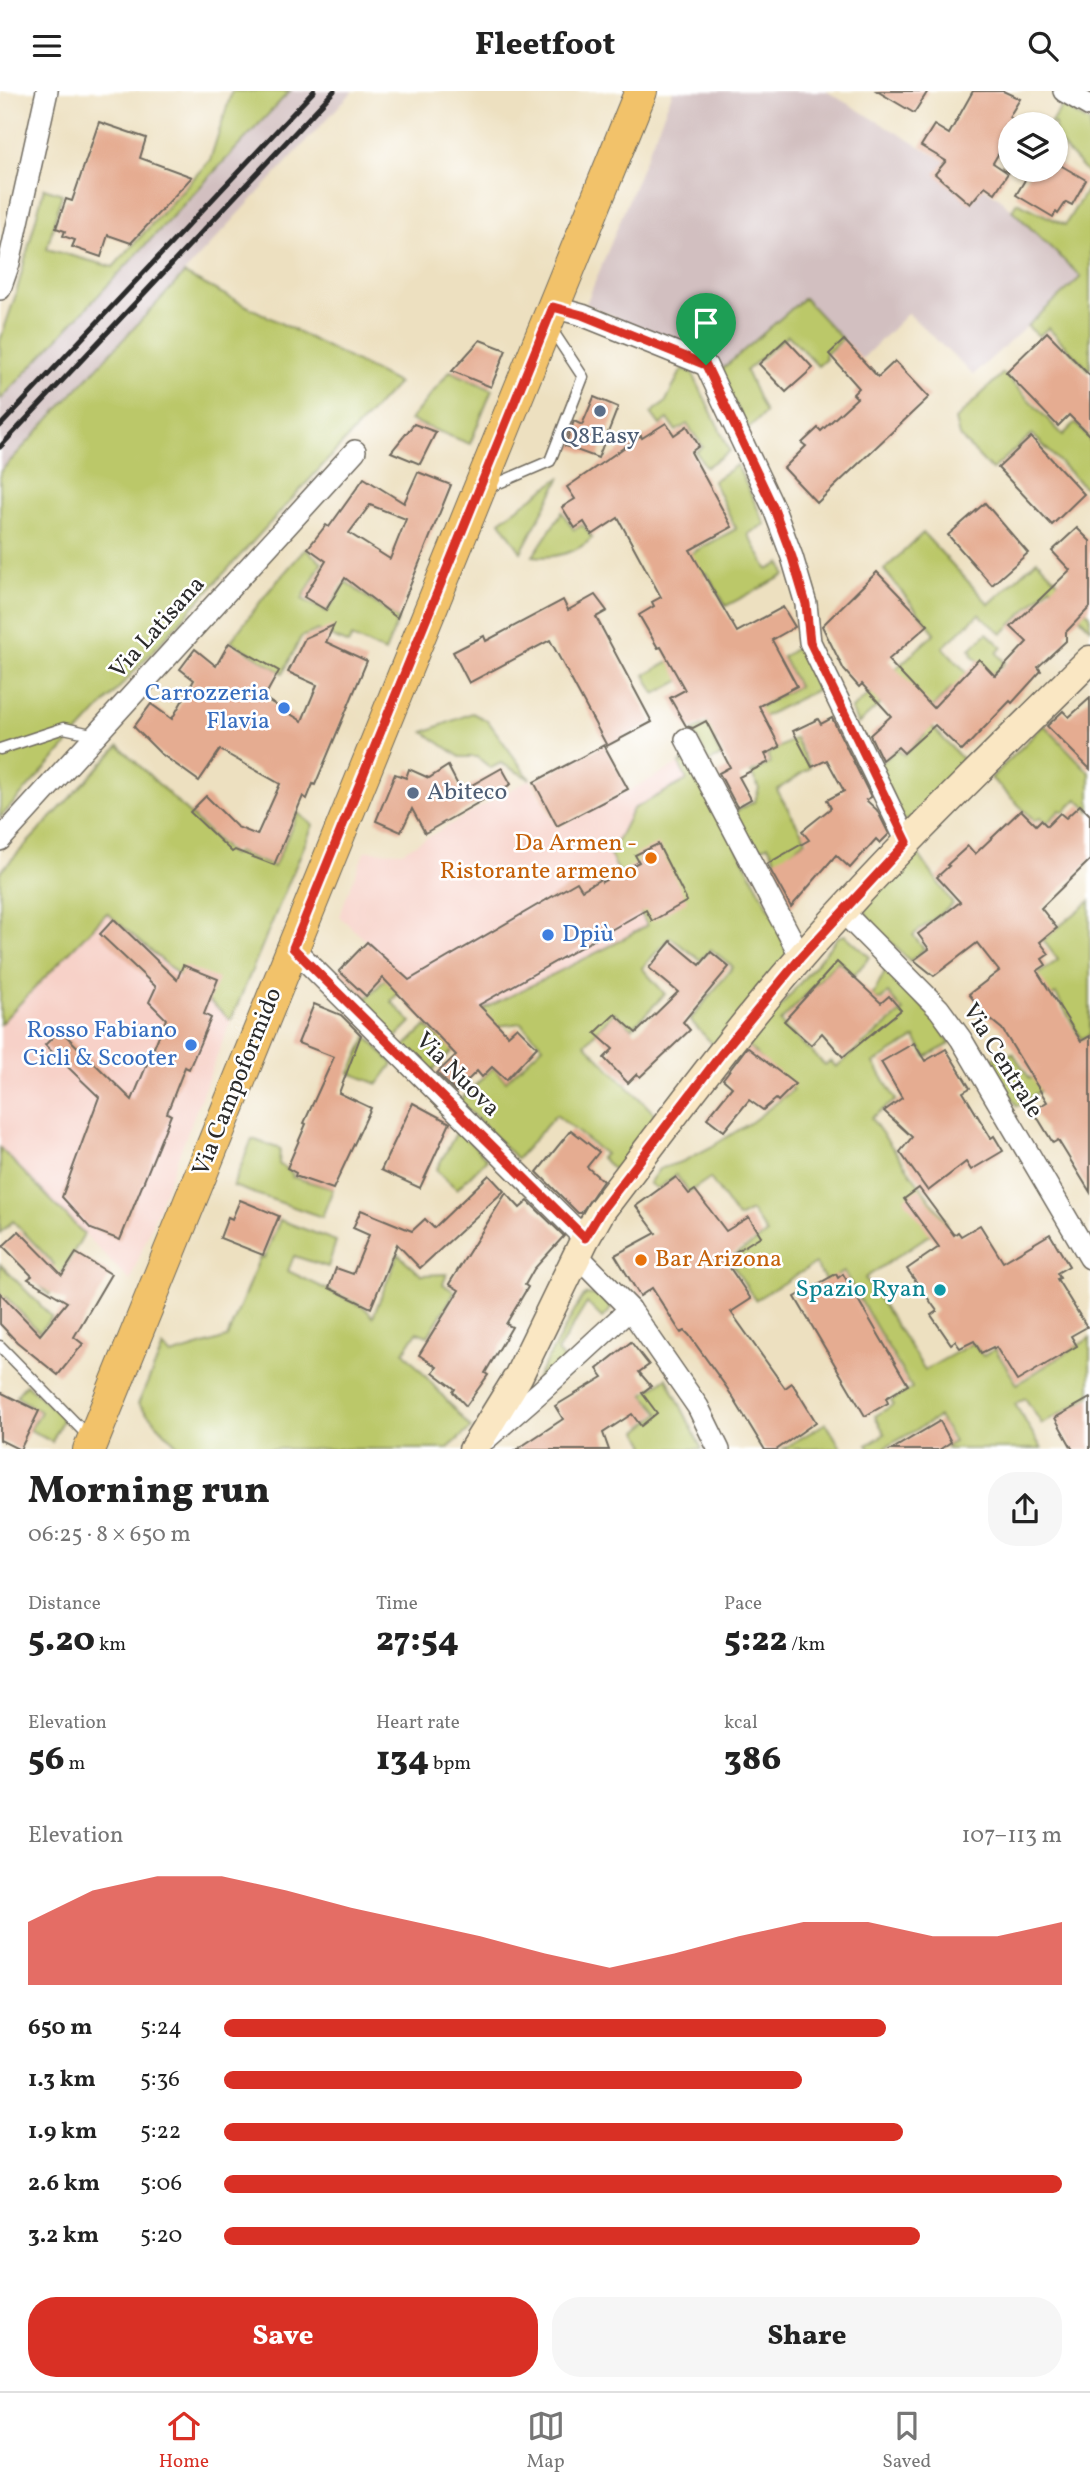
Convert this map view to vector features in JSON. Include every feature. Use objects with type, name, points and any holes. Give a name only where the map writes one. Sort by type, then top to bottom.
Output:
[{"type":"main road","name":"Via Campoformido","points":[[90,1445],[640,91]]},
{"type":"main road","points":[[474,1449],[518,1377],[581,1247],[617,1190],[722,1053],[801,957],[907,842],[1090,660]]},
{"type":"street","points":[[0,289],[9,263],[47,91]]},
{"type":"street","points":[[1065,91],[1090,106]]},
{"type":"street","points":[[550,315],[582,315],[706,365],[774,509],[806,604],[810,642],[907,842]]},
{"type":"street","name":"Via Latisana","points":[[0,840],[355,451]]},
{"type":"street","points":[[686,739],[801,957]]},
{"type":"street","name":"Via Centrale","points":[[843,912],[939,1009],[961,1039],[1090,1258]]},
{"type":"street","name":"Via Nuova","points":[[293,948],[581,1247],[630,1309],[698,1407],[719,1449]]},
{"type":"street","points":[[474,1449],[630,1309]]},
{"type":"lane","points":[[478,492],[550,461],[583,377],[550,315]]},
{"type":"lane","points":[[0,749],[64,728],[96,735]]},
{"type":"lane","points":[[0,1346],[90,1445]]},
{"type":"shaded area","points":[[290,91],[353,91],[0,471],[0,401]]},
{"type":"shaded area","points":[[673,91],[826,91],[945,161],[997,196],[1081,277],[973,375],[908,313],[862,359],[804,298],[719,372],[712,359],[586,304]]},
{"type":"shaded area","points":[[689,759],[748,868],[616,943],[452,1025],[339,916],[365,851],[402,852],[530,779],[557,828]]},
{"type":"shaded area","points":[[107,913],[231,1020],[130,1281],[0,1148],[0,1024]]},
{"type":"green space","points":[[232,91],[290,91],[0,400],[0,341],[16,294],[44,188],[62,194],[47,249],[113,267],[210,160]]},
{"type":"green space","points":[[1062,106],[1090,123],[1090,176],[1068,152],[1068,112],[1058,112]]},
{"type":"green space","points":[[1090,184],[1089,370],[1048,328],[1039,336],[1027,326],[1081,277],[1012,210],[1017,202],[1065,225]]},
{"type":"green space","points":[[184,274],[398,383],[0,818],[0,472]]},
{"type":"green space","points":[[804,298],[842,339],[818,366],[788,335],[746,371],[765,413],[748,429],[719,372]]},
{"type":"green space","points":[[682,369],[692,372],[730,451],[706,467],[696,452],[703,447],[687,424],[676,431],[668,419],[660,425],[651,413],[665,403]]},
{"type":"green space","points":[[450,371],[492,390],[470,444],[410,420]]},
{"type":"green space","points":[[1003,373],[1063,435],[1075,423],[1090,439],[1090,493],[1032,434],[992,470],[959,436],[955,420]]},
{"type":"green space","points":[[737,465],[765,524],[748,534],[768,570],[781,563],[785,575],[726,606],[707,573],[700,576],[688,555],[736,529],[713,481]]},
{"type":"green space","points":[[561,477],[521,552],[500,521]]},
{"type":"green space","points":[[562,512],[574,530],[583,525],[592,538],[579,548],[564,554],[533,556]]},
{"type":"green space","points":[[923,533],[989,604],[1037,560],[1090,615],[1090,628],[1050,586],[1002,634],[979,614],[943,647],[979,686],[954,690],[951,688],[931,709],[927,721],[966,763],[905,823],[878,766],[897,749],[904,755],[925,735],[897,689],[858,724],[851,710],[935,633],[884,570]]},
{"type":"green space","points":[[305,549],[322,562],[302,599],[327,612],[346,582],[398,620],[385,652],[352,637],[348,644],[318,630],[301,637],[283,673],[231,641]]},
{"type":"green space","points":[[987,633],[1002,647],[997,653],[1005,663],[992,675],[971,654],[973,652],[970,649]]},
{"type":"green space","points":[[708,640],[754,710],[798,686],[783,657],[800,645],[822,687],[714,742],[721,756],[709,762],[693,731],[728,713],[704,668],[655,694],[645,675]]},
{"type":"green space","points":[[472,713],[488,721],[530,779],[501,763],[491,768],[477,757],[460,757],[424,732]]},
{"type":"green space","points":[[1044,725],[1090,773],[1090,811],[1077,799],[1047,823],[1040,818],[1035,821],[991,778]]},
{"type":"green space","points":[[795,738],[810,768],[777,790],[806,840],[777,862],[768,845],[755,852],[733,813],[755,801],[759,788],[751,773],[771,763],[767,755]]},
{"type":"green space","points":[[119,746],[232,855],[237,852],[274,867],[298,813],[313,825],[231,1020],[107,913],[0,1024],[0,872]]},
{"type":"green space","points":[[689,759],[774,917],[788,956],[716,1048],[690,1020],[733,967],[711,949],[700,960],[670,937],[642,968],[665,994],[632,1028],[614,1012],[585,1044],[660,1119],[618,1173],[601,1158],[605,1154],[556,1115],[517,1159],[459,1101],[493,1068],[506,1081],[543,1046],[521,1023],[498,1026],[467,1036],[430,1073],[404,1047],[426,1026],[438,1038],[452,1025],[647,925],[610,855],[633,809],[687,780],[679,764]]},
{"type":"green space","points":[[917,852],[953,904],[913,935],[924,949],[910,961],[870,922],[865,911],[869,899]]},
{"type":"green space","points":[[1090,901],[1090,1034],[1081,1039],[1056,994],[1050,997],[1037,975],[1058,960],[1043,940]]},
{"type":"green space","points":[[845,935],[870,957],[854,975],[838,961],[780,1022],[825,1065],[831,1061],[836,1067],[903,1011],[888,993],[881,1000],[872,997],[885,971],[934,1017],[950,1044],[926,1057],[915,1038],[874,1063],[896,1100],[871,1118],[947,1223],[865,1278],[925,1370],[973,1343],[983,1356],[995,1349],[1017,1384],[1090,1338],[1090,1396],[1042,1424],[1025,1398],[1015,1404],[1042,1449],[948,1449],[946,1446],[954,1442],[939,1417],[886,1447],[887,1449],[870,1449],[867,1445],[885,1434],[875,1416],[893,1405],[891,1401],[912,1388],[844,1272],[826,1281],[815,1264],[755,1300],[729,1259],[767,1234],[751,1211],[738,1218],[710,1178],[689,1192],[676,1175],[657,1189],[649,1183],[659,1169],[684,1161],[711,1147],[753,1121],[793,1090],[748,1046],[838,937]]},
{"type":"green space","points":[[320,960],[367,998],[395,969],[408,984],[391,1001],[411,1022],[395,1038],[324,968]]},
{"type":"green space","points":[[367,1037],[393,1064],[378,1084],[350,1073]]},
{"type":"green space","points":[[1082,1047],[1090,1058],[1017,1106],[987,1060],[1013,1053],[1030,1079]]},
{"type":"green space","points":[[458,1130],[487,1159],[457,1189],[436,1170]]},
{"type":"green space","points":[[252,1139],[280,1149],[279,1164],[293,1174],[292,1177],[333,1189],[322,1217],[233,1186]]},
{"type":"green space","points":[[0,1148],[84,1234],[49,1295],[36,1281],[54,1264],[13,1221],[0,1233]]},
{"type":"green space","points":[[280,1220],[336,1241],[328,1267],[294,1256],[288,1271],[364,1307],[373,1317],[398,1254],[421,1275],[447,1274],[443,1284],[455,1292],[428,1336],[417,1332],[404,1352],[471,1428],[447,1449],[181,1449],[138,1404],[163,1347],[171,1355],[227,1338],[260,1257],[264,1258]]},
{"type":"green space","points":[[0,1264],[52,1317],[39,1332],[6,1297],[0,1302]]},
{"type":"green space","points":[[587,1294],[607,1297],[612,1303],[609,1312],[602,1318],[587,1303],[557,1352],[566,1362],[543,1385],[537,1378],[582,1298]]},
{"type":"green space","points":[[667,1378],[702,1449],[641,1449],[646,1446],[638,1431],[660,1413],[644,1394]]},
{"type":"green space","points":[[26,1384],[63,1418],[52,1442],[30,1430],[41,1412],[16,1396]]},
{"type":"green space","points":[[826,1423],[842,1449],[783,1449]]},
{"type":"building","points":[[877,91],[928,91],[914,113]]},
{"type":"building","points":[[973,91],[1003,91],[1020,99],[1012,112],[998,112],[998,154],[993,163],[998,166],[998,182],[1002,182],[995,193],[985,186],[970,204],[935,174],[946,161],[921,146],[934,125],[949,134]]},
{"type":"building","points":[[99,122],[146,138],[140,158],[192,177],[131,243],[108,235],[101,257],[72,247],[75,240],[63,236],[65,231],[56,228],[66,199],[72,201]]},
{"type":"building","points":[[1068,170],[1086,180],[1072,205],[1066,202],[1053,217],[1016,195],[1024,182],[1068,182]]},
{"type":"building","points":[[1047,332],[1090,376],[1090,436],[1069,415],[1058,426],[1006,372]]},
{"type":"building","points":[[786,339],[813,368],[786,392],[759,364]]},
{"type":"building","points":[[480,340],[506,350],[491,387],[452,371]]},
{"type":"building","points":[[844,340],[878,377],[895,361],[929,397],[817,503],[784,468],[806,446],[802,443],[818,428],[821,431],[857,398],[853,394],[859,388],[829,354]]},
{"type":"building","points":[[594,397],[618,407],[598,458],[565,446],[574,421],[582,425]]},
{"type":"building","points":[[666,423],[674,435],[687,426],[699,446],[691,452],[732,527],[690,550],[737,632],[783,607],[795,627],[772,640],[797,686],[759,706],[780,747],[765,754],[769,762],[739,777],[751,799],[737,807],[719,773],[730,767],[706,721],[693,728],[686,726],[670,698],[685,690],[639,615],[654,606],[652,602],[661,597],[618,518],[592,535],[584,522],[575,528],[562,507],[575,499],[567,487],[641,436],[642,438]]},
{"type":"building","points":[[414,424],[436,432],[420,464],[391,452]]},
{"type":"building","points":[[1031,437],[1084,494],[1052,525],[998,468]]},
{"type":"building","points":[[418,472],[451,485],[397,618],[345,578],[326,610],[304,597],[326,561],[308,548],[326,525],[329,527],[364,478],[404,503]],"holes":[[[370,505],[406,519],[390,559],[349,533]]]},
{"type":"building","points":[[985,503],[1028,553],[992,585],[948,535]]},
{"type":"building","points":[[1077,528],[1090,541],[1090,607],[1066,632],[1066,641],[1038,667],[1041,671],[962,751],[935,725],[904,753],[898,747],[882,760],[870,735],[891,716],[862,684],[859,687],[844,670],[822,626],[877,572],[928,625],[888,660],[933,708],[979,659],[995,676],[1027,642],[1011,627],[1070,570],[1052,551]]},
{"type":"building","points":[[595,595],[607,611],[596,617],[652,722],[607,746],[550,640],[469,683],[453,652],[484,636],[486,641],[563,600],[568,610]]},
{"type":"building","points":[[334,625],[326,642],[367,661],[315,785],[313,784],[307,799],[303,796],[274,865],[235,850],[232,852],[190,812],[206,796],[237,827],[257,835],[280,784],[220,750],[199,781],[160,753],[134,727],[151,704],[172,719],[194,680],[180,669],[195,649],[216,666],[229,643],[279,671],[264,698],[302,721],[317,685],[288,672],[305,638]]},
{"type":"building","points":[[1090,698],[1090,769],[1047,726],[1063,711],[1069,717]]},
{"type":"building","points":[[832,718],[871,797],[866,800],[877,810],[889,834],[880,843],[876,839],[850,868],[836,855],[791,907],[767,864],[809,840],[802,831],[831,808],[827,800],[844,791],[827,760],[812,767],[793,731],[818,719],[821,724]]},
{"type":"building","points":[[604,745],[628,789],[557,826],[534,782]]},
{"type":"building","points":[[448,766],[461,791],[502,768],[511,784],[425,833],[412,809],[401,832],[376,821],[395,774],[406,778],[409,769],[429,778]]},
{"type":"building","points":[[1080,805],[1090,815],[1090,860],[1041,908],[1057,928],[1040,942],[1049,954],[1042,959],[1046,965],[1037,971],[1081,1041],[1090,1036],[1090,1192],[1058,1140],[1053,1143],[1033,1110],[1047,1102],[1002,1029],[985,1015],[969,994],[999,971],[977,943],[934,976],[914,960],[929,949],[918,934],[960,902],[937,877],[949,866],[947,865],[968,846],[975,854],[1021,810],[1036,825],[1041,820],[1047,826],[1060,813],[1066,818]]},
{"type":"building","points":[[658,844],[687,901],[652,921],[646,910],[479,1005],[508,1035],[517,1027],[537,1047],[506,1080],[492,1067],[482,1077],[477,1071],[456,1092],[437,1073],[456,1055],[383,978],[366,996],[339,971],[367,942],[409,980],[577,882],[582,890],[639,862],[635,855]]},
{"type":"building","points":[[114,919],[177,980],[183,965],[218,979],[204,1014],[211,1018],[189,1069],[185,1067],[167,1113],[171,1115],[120,1240],[91,1229],[62,1197],[99,1097],[45,1045],[60,1030],[132,1100],[166,1019],[149,1002],[156,987],[100,934]]},
{"type":"building","points":[[671,941],[700,965],[711,952],[729,967],[683,1022],[690,1030],[640,1077],[637,1074],[628,1083],[604,1058],[613,1049],[595,1033],[615,1014],[636,1033],[678,992],[649,968]]},
{"type":"building","points":[[837,962],[881,1003],[889,996],[901,1010],[843,1057],[822,1033],[811,1045],[784,1021]]},
{"type":"building","points":[[314,1004],[341,1015],[361,1035],[339,1093],[371,1108],[333,1189],[295,1176],[296,1173],[287,1168],[334,1057],[298,1043]]},
{"type":"building","points":[[914,1043],[925,1061],[946,1049],[970,1088],[963,1092],[991,1138],[994,1136],[1003,1151],[971,1170],[966,1162],[928,1191],[900,1152],[912,1137],[884,1111],[902,1098],[881,1062]]},
{"type":"building","points":[[747,1047],[795,1084],[778,1101],[776,1099],[763,1110],[749,1100],[724,1131],[707,1118],[732,1087],[723,1079]]},
{"type":"building","points":[[413,1103],[450,1123],[420,1188],[381,1170]]},
{"type":"building","points":[[571,1130],[599,1152],[587,1167],[603,1181],[581,1213],[537,1172]]},
{"type":"building","points":[[489,1175],[504,1191],[420,1268],[397,1244],[371,1308],[329,1288],[336,1268],[353,1274],[369,1235],[353,1228],[361,1210],[412,1231],[425,1219],[434,1228]]},
{"type":"building","points":[[676,1177],[689,1194],[695,1190],[726,1231],[749,1217],[761,1236],[724,1259],[751,1299],[731,1312],[785,1388],[792,1383],[816,1422],[777,1449],[764,1449],[727,1388],[689,1335],[685,1331],[681,1333],[652,1288],[640,1296],[615,1255],[656,1233],[636,1206]]},
{"type":"building","points":[[919,1188],[954,1235],[958,1232],[961,1236],[980,1225],[1003,1262],[1050,1234],[1069,1266],[1057,1273],[1060,1278],[1057,1279],[1087,1327],[1071,1336],[1077,1346],[1017,1381],[996,1347],[981,1353],[974,1341],[960,1348],[955,1341],[951,1344],[931,1315],[937,1311],[907,1269],[939,1247],[904,1199]]},
{"type":"building","points":[[506,1193],[520,1208],[528,1201],[564,1236],[534,1269],[525,1285],[528,1287],[506,1324],[512,1327],[485,1373],[488,1375],[466,1406],[453,1392],[455,1389],[433,1372],[437,1367],[419,1355],[459,1290],[449,1284]]},
{"type":"building","points":[[240,1200],[279,1216],[263,1255],[220,1238],[228,1217],[232,1219]]},
{"type":"building","points":[[19,1231],[62,1275],[76,1253],[111,1274],[74,1337],[83,1344],[58,1375],[17,1342],[0,1324],[0,1293],[40,1335],[67,1302],[28,1279],[32,1276],[3,1246]]},
{"type":"building","points":[[836,1274],[838,1278],[843,1274],[908,1385],[886,1398],[888,1403],[865,1416],[795,1297]]},
{"type":"building","points":[[631,1342],[649,1365],[639,1372],[651,1386],[642,1393],[657,1413],[641,1426],[632,1414],[603,1433],[609,1449],[518,1449],[563,1419],[555,1406],[603,1377],[597,1369]]},
{"type":"building","points":[[0,1392],[39,1411],[20,1449],[0,1440]]},
{"type":"building","points":[[1090,1398],[1090,1449],[1072,1449],[1055,1418]]},
{"type":"building","points":[[940,1421],[951,1442],[940,1449],[893,1449]]},
{"type":"railway","points":[[0,426],[314,91]]},
{"type":"railway","points":[[0,447],[334,91]]},
{"type":"place","name":"Q8Easy","points":[[600,411]]},
{"type":"place","name":"Carrozzeria Flavia","points":[[284,708]]},
{"type":"place","name":"Abiteco","points":[[413,793]]},
{"type":"place","name":"Da Armen - Ristorante armeno","points":[[651,858]]},
{"type":"place","name":"Dpiù","points":[[548,935]]},
{"type":"place","name":"Rosso Fabiano Cicli & Scooter","points":[[191,1045]]},
{"type":"place","name":"Bar Arizona","points":[[641,1260]]},
{"type":"place","name":"Spazio Ryan","points":[[940,1290]]},
{"type":"route","points":[[553,307],[582,315],[706,365],[774,509],[806,604],[810,642],[907,842],[801,957],[722,1053],[601,1211],[585,1238],[293,948],[553,307]]}]
